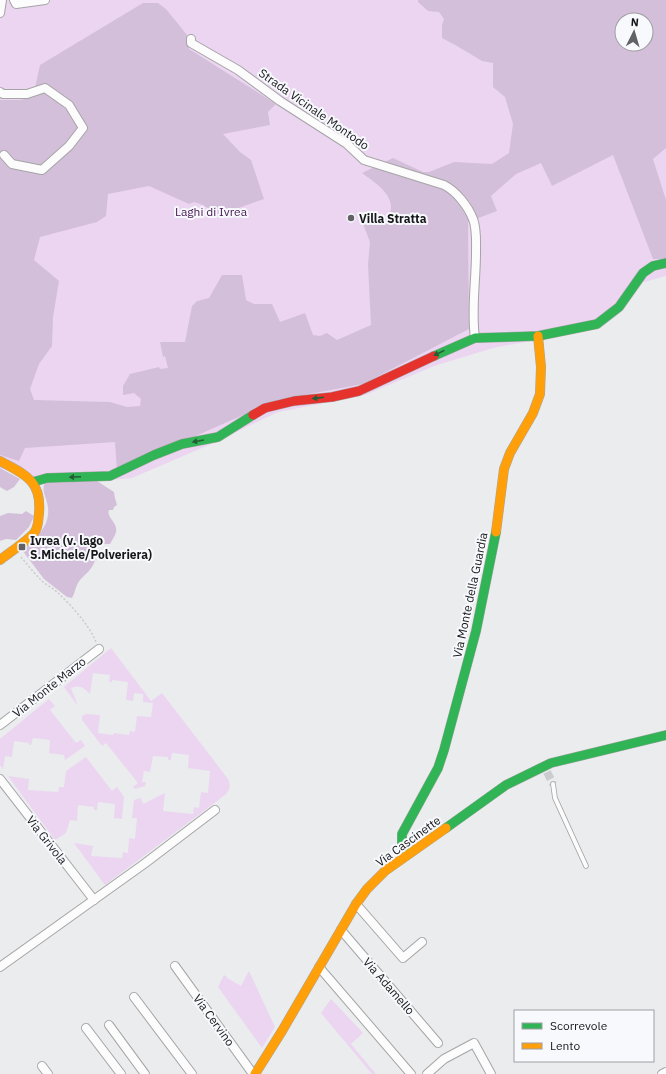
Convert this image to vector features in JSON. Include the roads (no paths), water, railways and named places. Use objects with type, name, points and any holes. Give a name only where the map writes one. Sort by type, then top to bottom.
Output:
[{"type":"street","points":[[0,13],[2,0]]},
{"type":"street","points":[[14,0],[16,4],[45,0]]},
{"type":"street","name":"Strada Vicinale Montodo","points":[[191,39],[191,44],[238,70],[280,101],[347,144],[364,160],[444,184],[452,188],[474,220],[476,238],[476,277],[473,321],[475,338]]},
{"type":"street","points":[[0,92],[3,94],[27,94],[45,88],[69,105],[83,128],[69,146],[42,170],[12,164],[4,155]]},
{"type":"street","points":[[32,482],[47,478],[110,476],[132,467],[154,455],[182,444],[218,437],[266,408],[294,401],[332,397],[359,392],[457,345],[475,338],[538,336],[597,324],[618,307],[643,273],[653,266],[666,263]]},
{"type":"street","name":"Via Monte della Guardia","points":[[408,853],[402,843],[402,834],[438,768],[476,631],[496,534],[504,470],[510,453],[533,413],[540,394],[541,367],[538,336]]},
{"type":"street","points":[[0,461],[22,473],[32,482],[38,491],[40,502],[38,525],[34,533],[0,560]]},
{"type":"street","name":"Via Monte Marzo","points":[[0,725],[99,649]]},
{"type":"street","name":"Via Cascinette","points":[[254,1074],[356,904],[367,889],[385,871],[408,853],[506,785],[565,759],[666,735]]},
{"type":"street","name":"Via Grivola","points":[[0,779],[94,900]]},
{"type":"street","points":[[0,967],[94,900],[215,810]]},
{"type":"street","points":[[356,904],[403,958],[422,942]]},
{"type":"street","name":"Via Adamello","points":[[341,930],[438,1043]]},
{"type":"street","name":"Via Cervino","points":[[175,966],[254,1074]]},
{"type":"street","points":[[319,967],[411,1074]]},
{"type":"street","points":[[134,997],[192,1074]]},
{"type":"street","points":[[108,1025],[145,1074]]},
{"type":"street","points":[[86,1028],[121,1074]]},
{"type":"street","points":[[427,1074],[444,1059],[474,1043],[491,1074]]},
{"type":"street","points":[[42,1066],[48,1074]]},
{"type":"street","points":[[662,1074],[666,1072]]},
{"type":"lane","points":[[552,784],[555,798],[586,866]]},
{"type":"tunnel","points":[[547,772],[553,784]]},
{"type":"place","name":"Villa Stratta","points":[[351,218]]},
{"type":"place","name":"Ivrea (v. lago S.Michele/Polveriera)","points":[[22,547]]},
{"type":"park label","name":"Laghi di Ivrea","points":[[211,211]]}]
